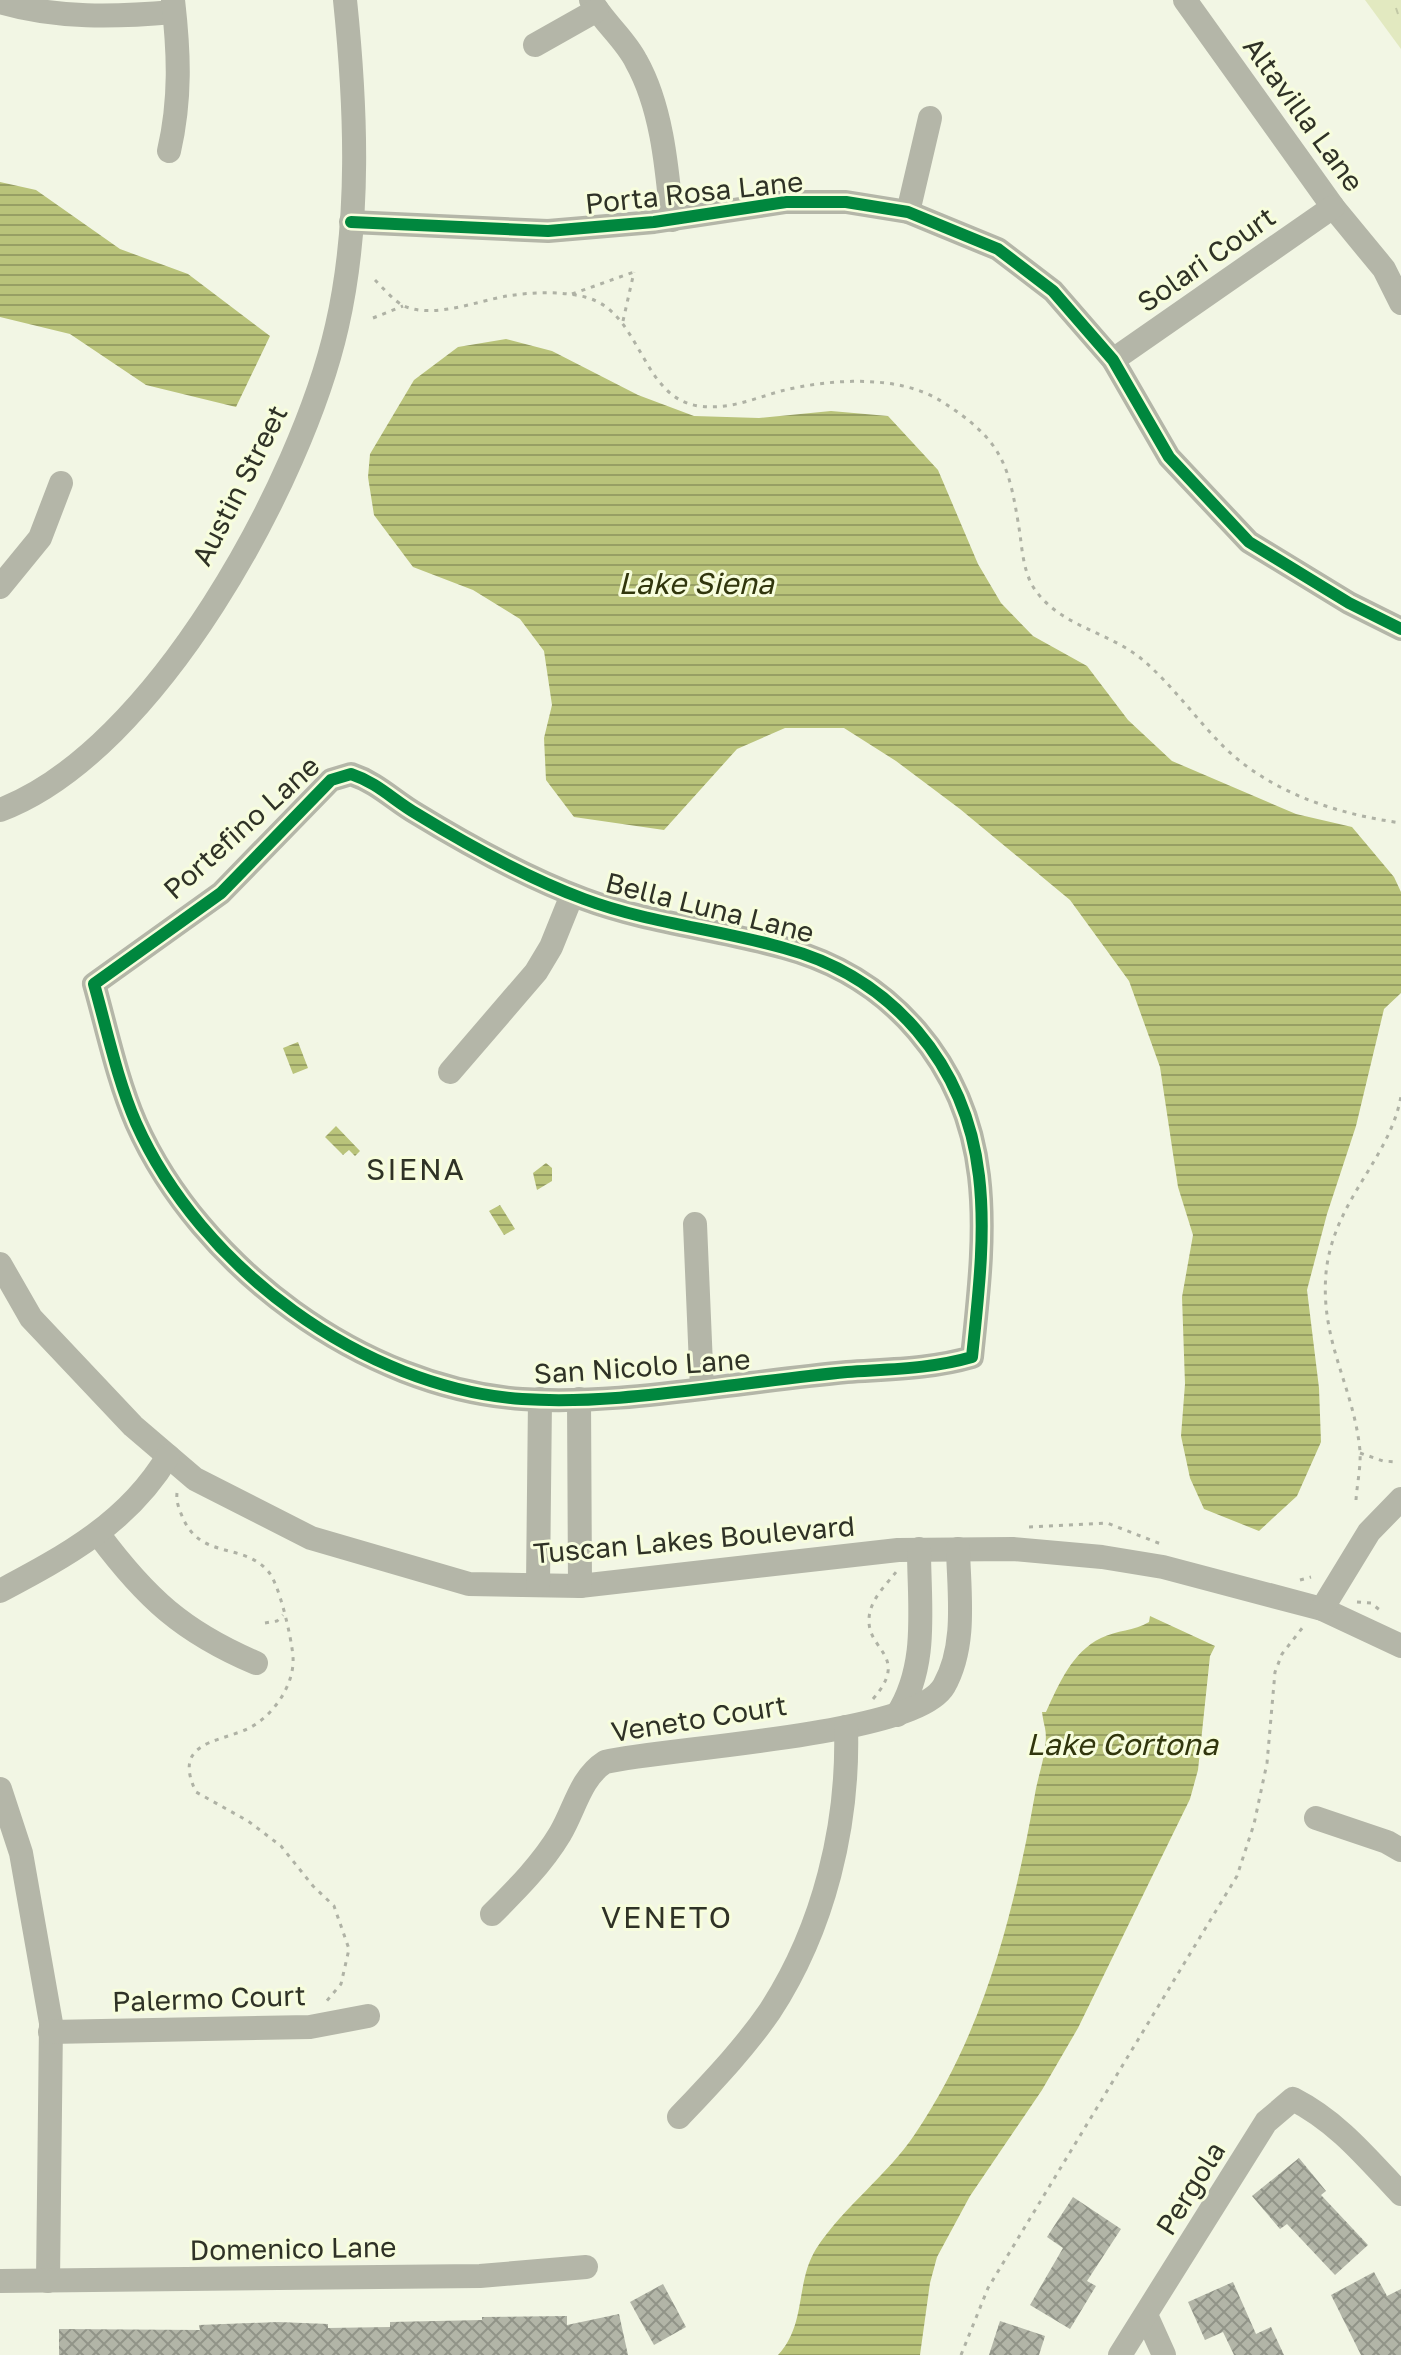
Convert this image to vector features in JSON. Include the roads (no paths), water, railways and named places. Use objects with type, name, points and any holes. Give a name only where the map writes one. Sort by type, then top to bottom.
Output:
[{"type":"street","name":"Austin Street","points":[[0,810],[55,781],[115,734],[158,686],[242,556],[308,423],[337,326],[351,222],[353,151],[345,0]]},
{"type":"street","name":"Altavilla Lane","points":[[1185,0],[1333,207],[1384,269],[1401,303]]},
{"type":"street","points":[[0,2],[68,14],[124,17],[174,6],[180,74],[177,116],[169,151]]},
{"type":"street","points":[[535,45],[594,5],[636,60],[650,98],[668,170],[672,220]]},
{"type":"street","points":[[908,212],[930,118]]},
{"type":"street","name":"Porta Rosa Lane","points":[[351,222],[548,231],[672,220],[786,202],[846,202],[908,212],[998,249],[1053,291],[1113,360],[1169,457],[1249,542],[1349,603],[1401,629]]},
{"type":"street","name":"Solari Court","points":[[1113,360],[1333,207]]},
{"type":"street","points":[[0,587],[40,538],[61,483]]},
{"type":"street","name":"Bella Luna Lane","points":[[351,774],[376,782],[413,812],[524,877],[608,908],[784,948],[824,962],[863,982],[901,1011],[934,1049],[957,1091],[967,1119],[979,1177],[980,1236],[972,1357]]},
{"type":"street","name":"Portefino Lane","points":[[94,984],[221,893],[331,780],[351,774]]},
{"type":"street","points":[[450,1072],[536,972],[551,947],[572,895]]},
{"type":"street","name":"San Nicolo Lane","points":[[94,984],[137,1123],[187,1209],[252,1277],[314,1325],[361,1352],[464,1389],[540,1399],[579,1399],[844,1373],[939,1367],[972,1357]]},
{"type":"street","points":[[695,1224],[702,1389]]},
{"type":"street","name":"Tuscan Lakes Boulevard","points":[[0,1264],[31,1318],[133,1426],[177,1463],[311,1538],[469,1584],[580,1586],[919,1549],[1102,1557],[1163,1567],[1314,1614],[1401,1646]]},
{"type":"street","points":[[538,1585],[540,1399]]},
{"type":"street","points":[[579,1399],[580,1586]]},
{"type":"street","points":[[0,1591],[99,1535],[177,1463]]},
{"type":"street","points":[[539,1492],[579,1491]]},
{"type":"street","points":[[1314,1614],[1369,1532],[1401,1499]]},
{"type":"street","points":[[99,1535],[139,1585],[183,1624],[211,1643],[256,1663]]},
{"type":"street","points":[[897,1715],[910,1694],[920,1658],[919,1549]]},
{"type":"street","name":"Veneto Court","points":[[492,1914],[541,1861],[561,1833],[588,1776],[605,1762],[846,1727],[897,1715],[932,1700],[952,1668],[959,1637],[958,1549]]},
{"type":"street","points":[[679,2117],[747,2043],[771,2009],[797,1958],[837,1850],[847,1785],[846,1727]]},
{"type":"street","points":[[0,1789],[21,1853],[50,2032],[48,2281]]},
{"type":"street","points":[[1316,1818],[1387,1842],[1401,1850]]},
{"type":"street","name":"Palermo Court","points":[[50,2032],[310,2027],[368,2016]]},
{"type":"street","name":"Pergola","points":[[1120,2355],[1266,2122],[1293,2099],[1321,2114],[1352,2140],[1401,2194]]},
{"type":"street","name":"Domenico Lane","points":[[0,2281],[480,2276],[586,2267]]},
{"type":"street","points":[[1146,2315],[1164,2355]]},
{"type":"water","points":[[0,182],[36,190],[120,249],[188,274],[270,336],[236,407],[146,385],[70,334],[0,317]]},
{"type":"water","name":"Lake Siena","points":[[506,339],[552,351],[638,395],[694,416],[759,418],[831,411],[888,416],[938,470],[978,564],[1001,603],[1033,636],[1087,666],[1128,720],[1172,761],[1296,814],[1352,827],[1394,877],[1401,892],[1401,993],[1384,1009],[1356,1126],[1327,1214],[1307,1290],[1319,1388],[1321,1442],[1297,1496],[1259,1531],[1204,1509],[1190,1478],[1181,1436],[1185,1384],[1182,1297],[1193,1235],[1178,1187],[1160,1067],[1129,981],[1070,900],[960,809],[896,761],[844,728],[785,728],[737,749],[664,830],[574,817],[546,780],[544,738],[552,705],[544,651],[520,619],[473,590],[413,567],[374,515],[368,477],[370,454],[414,380],[458,347]]},
{"type":"water","points":[[298,1042],[308,1068],[293,1074],[283,1048]]},
{"type":"water","points":[[336,1126],[360,1151],[355,1156],[349,1150],[343,1155],[325,1137]]},
{"type":"water","points":[[546,1163],[552,1168],[552,1181],[537,1190],[533,1173]]},
{"type":"water","points":[[500,1205],[515,1229],[504,1235],[489,1211]]},
{"type":"water","name":"Lake Cortona","points":[[1150,1616],[1215,1646],[1210,1656],[1198,1770],[1190,1799],[1078,2028],[1042,2090],[970,2196],[937,2257],[930,2283],[920,2355],[778,2355],[793,2330],[805,2276],[816,2249],[915,2134],[960,2055],[978,2013],[1006,1927],[1027,1839],[1046,1744],[1042,1712],[1046,1712],[1074,1660],[1091,1644],[1113,1633],[1149,1622]]},
{"type":"district","name":"SIENA","points":[[416,1169]]},
{"type":"district","name":"VENETO","points":[[667,1917]]}]
